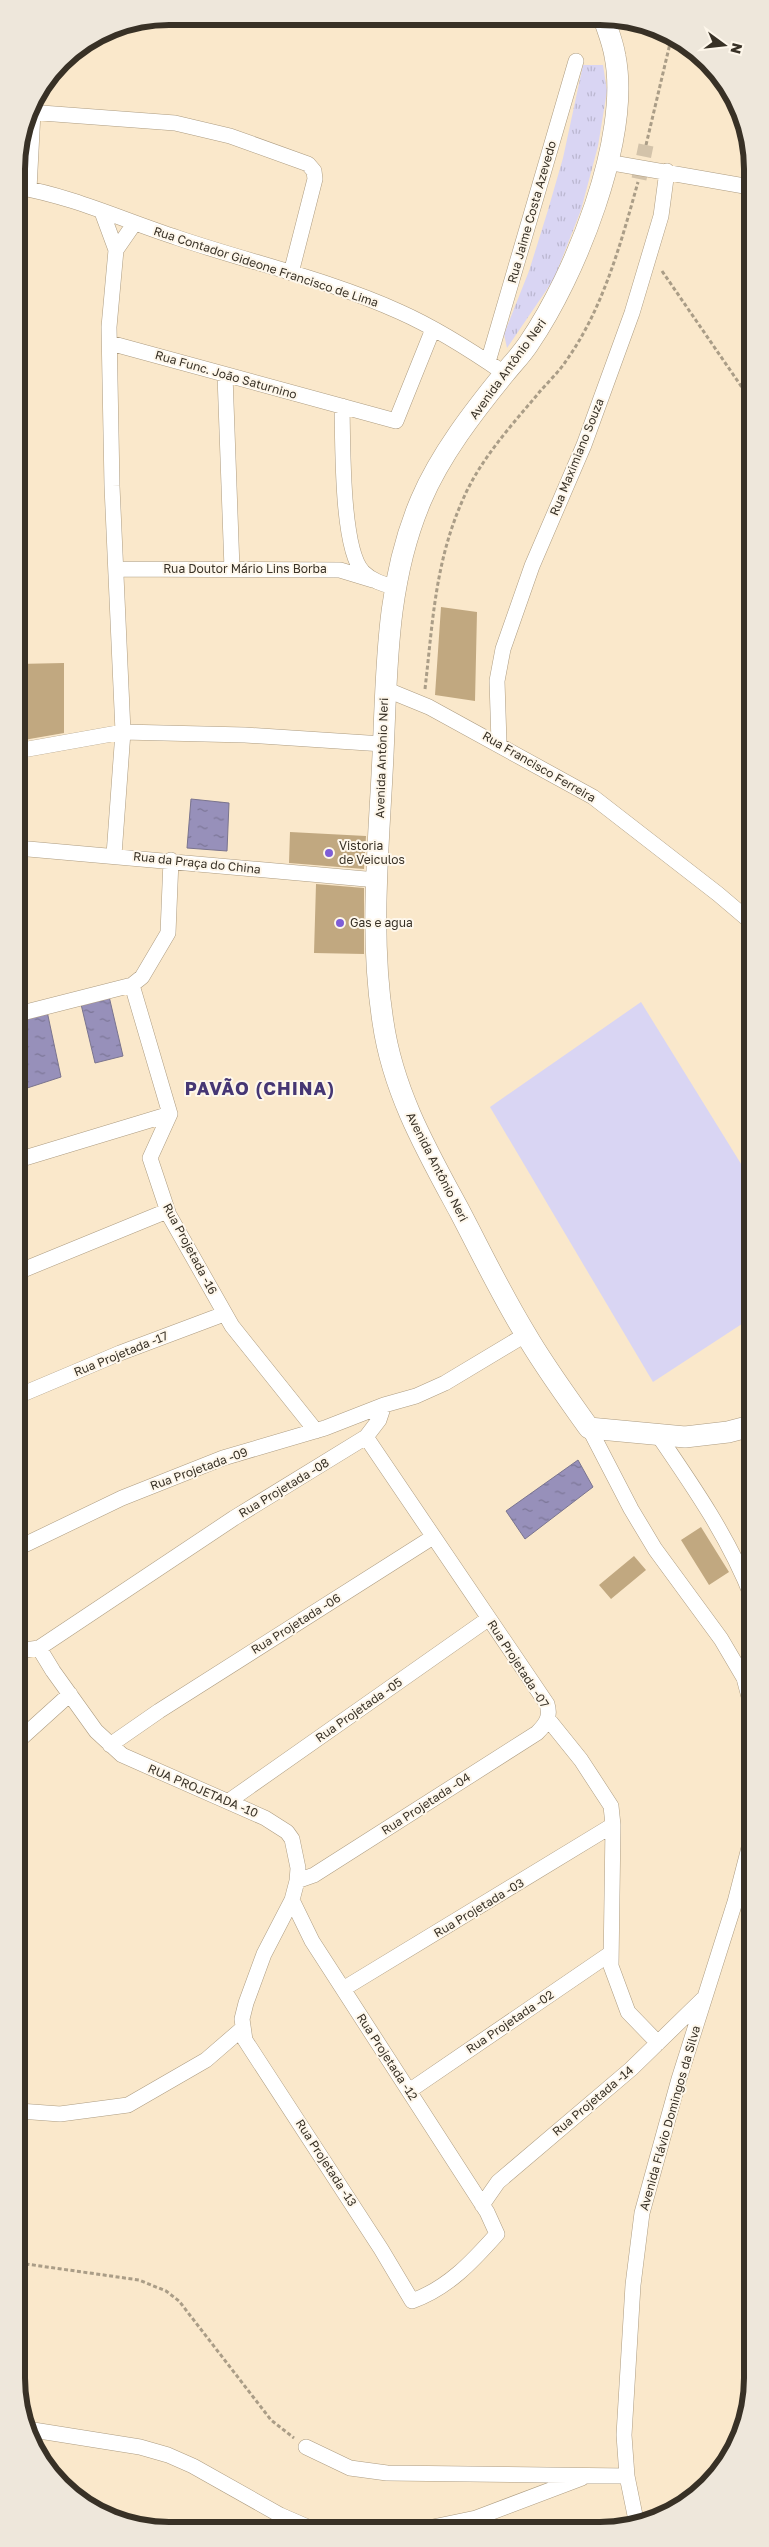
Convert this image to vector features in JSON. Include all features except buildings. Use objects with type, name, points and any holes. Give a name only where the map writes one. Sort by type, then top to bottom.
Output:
[{"type":"street","name":"Avenida Antônio Neri","points":[[589,1428],[526,1335],[404,1104],[394,1073],[383,1023],[377,966],[377,880],[385,689],[394,587],[404,545],[422,497],[496,368],[527,346],[548,314],[590,220],[607,162],[617,94],[616,57],[606,25]]},
{"type":"street","name":"Rua Jaime Costa Azevedo","points":[[496,368],[576,61]]},
{"type":"street","points":[[37,113],[175,123],[230,136],[303,161],[311,166],[315,179],[291,273]]},
{"type":"street","points":[[25,166],[27,146]]},
{"type":"street","points":[[607,162],[744,185]]},
{"type":"street","name":"Rua Maximiano Souza","points":[[499,744],[497,681],[503,649],[532,566],[584,444],[651,254],[661,216],[667,171]]},
{"type":"street","name":"Rua Contador Gideone Francisco de Lima","points":[[25,188],[46,192],[134,224],[364,297],[401,312],[433,329],[496,368]]},
{"type":"street","points":[[102,212],[116,250],[109,306],[116,569],[123,732],[114,855]]},
{"type":"street","points":[[116,250],[134,224]]},
{"type":"street","name":"Rua Func. João Saturnino","points":[[110,343],[396,420],[433,329]]},
{"type":"street","points":[[226,375],[232,569]]},
{"type":"street","points":[[342,406],[344,497],[349,537],[362,571],[373,580]]},
{"type":"street","name":"Rua Doutor Mário Lins Borba","points":[[116,569],[340,570],[394,587]]},
{"type":"street","name":"Rua Francisco Ferreira","points":[[385,689],[423,705],[499,744],[593,797],[744,916]]},
{"type":"street","points":[[25,750],[123,732],[245,735],[383,744]]},
{"type":"street","name":"Rua da Praça do China","points":[[25,849],[172,860],[278,872],[377,880]]},
{"type":"street","points":[[25,1012],[132,985],[142,977],[168,933],[172,860]]},
{"type":"street","points":[[25,1158],[170,1114],[132,985]]},
{"type":"street","name":"Rua Projetada -16","points":[[170,1114],[150,1158],[167,1211],[224,1314],[316,1431]]},
{"type":"street","points":[[25,1269],[167,1211]]},
{"type":"street","name":"Rua Projetada -17","points":[[25,1393],[120,1353],[224,1314]]},
{"type":"street","points":[[384,1405],[416,1396],[445,1383],[526,1335]]},
{"type":"street","name":"Rua Projetada -09","points":[[25,1545],[130,1494],[223,1458],[316,1431],[364,1415],[384,1405]]},
{"type":"street","name":"Rua Projetada -08","points":[[39,1648],[234,1518],[366,1437],[379,1420],[384,1405]]},
{"type":"street","points":[[589,1428],[685,1437],[728,1432],[744,1428]]},
{"type":"street","points":[[589,1428],[631,1509],[655,1549],[721,1639],[744,1678]]},
{"type":"street","points":[[658,1435],[703,1502],[726,1542],[744,1580]]},
{"type":"street","name":"Rua Projetada -07","points":[[366,1437],[547,1704],[548,1719],[581,1760],[611,1806],[613,1825],[610,1966],[628,2012],[658,2042]]},
{"type":"street","name":"Rua Projetada -06","points":[[110,1745],[159,1711],[433,1538]]},
{"type":"street","name":"Rua Projetada -05","points":[[229,1801],[488,1619]]},
{"type":"street","points":[[25,1649],[39,1648],[70,1694],[110,1745]]},
{"type":"street","points":[[25,1736],[70,1694]]},
{"type":"street","name":"Rua Projetada -04","points":[[297,1881],[314,1875],[538,1733],[548,1719]]},
{"type":"street","name":"RUA PROJETADA -10","points":[[110,1745],[135,1762],[265,1818],[287,1832],[296,1851],[297,1881],[292,1900],[272,1936],[246,2003],[244,2034]]},
{"type":"street","name":"Rua Projetada -03","points":[[343,1990],[613,1825]]},
{"type":"street","name":"Avenida Flávio Domingos da Silva","points":[[635,2517],[627,2476],[624,2435],[632,2285],[642,2213],[663,2132],[735,1902],[744,1867]]},
{"type":"street","name":"Rua Projetada -12","points":[[292,1900],[312,1941],[484,2209]]},
{"type":"street","name":"Rua Projetada -02","points":[[409,2091],[611,1953]]},
{"type":"street","name":"Rua Projetada -14","points":[[484,2209],[498,2182],[631,2069],[704,1998]]},
{"type":"street","points":[[25,2111],[60,2114],[128,2105],[206,2060],[244,2034]]},
{"type":"street","name":"Rua Projetada -13","points":[[244,2034],[406,2288],[412,2301],[431,2294],[469,2266],[497,2234],[484,2209]]},
{"type":"street","points":[[36,2431],[140,2447],[168,2455],[193,2466],[280,2516],[295,2522]]},
{"type":"street","points":[[306,2447],[350,2468],[387,2473],[528,2473],[627,2476]]},
{"type":"street","points":[[457,2522],[476,2518],[588,2475]]},
{"type":"path","points":[[646,145],[670,43]]},
{"type":"path","points":[[423,705],[436,585],[442,556],[455,518],[469,488],[488,456],[566,362],[596,310],[639,179]]},
{"type":"path","points":[[651,254],[744,390]]},
{"type":"path","points":[[25,2263],[139,2280],[166,2291],[179,2302],[271,2420],[306,2447]]},
{"type":"green space","points":[[583,65],[603,65],[607,91],[598,146],[581,210],[554,279],[507,348],[504,334],[529,271],[548,210],[563,158]]},
{"type":"green space","points":[[641,1002],[744,1169],[744,1323],[653,1382],[490,1107]]},
{"type":"water","points":[[191,799],[229,803],[227,851],[187,848]]},
{"type":"water","points":[[108,992],[123,1056],[95,1063],[80,1000]]},
{"type":"water","points":[[47,1011],[61,1077],[25,1089],[25,1016]]},
{"type":"water","points":[[578,1460],[593,1487],[525,1539],[506,1511]]},
{"type":"tunnel","points":[[639,179],[646,145]]},
{"type":"place","name":"Vistoria de Veiculos","points":[[329,853]]},
{"type":"place","name":"Gas e agua","points":[[340,923]]},
{"type":"district","name":"PAVÃO (CHINA)","points":[[260,1089]]}]
